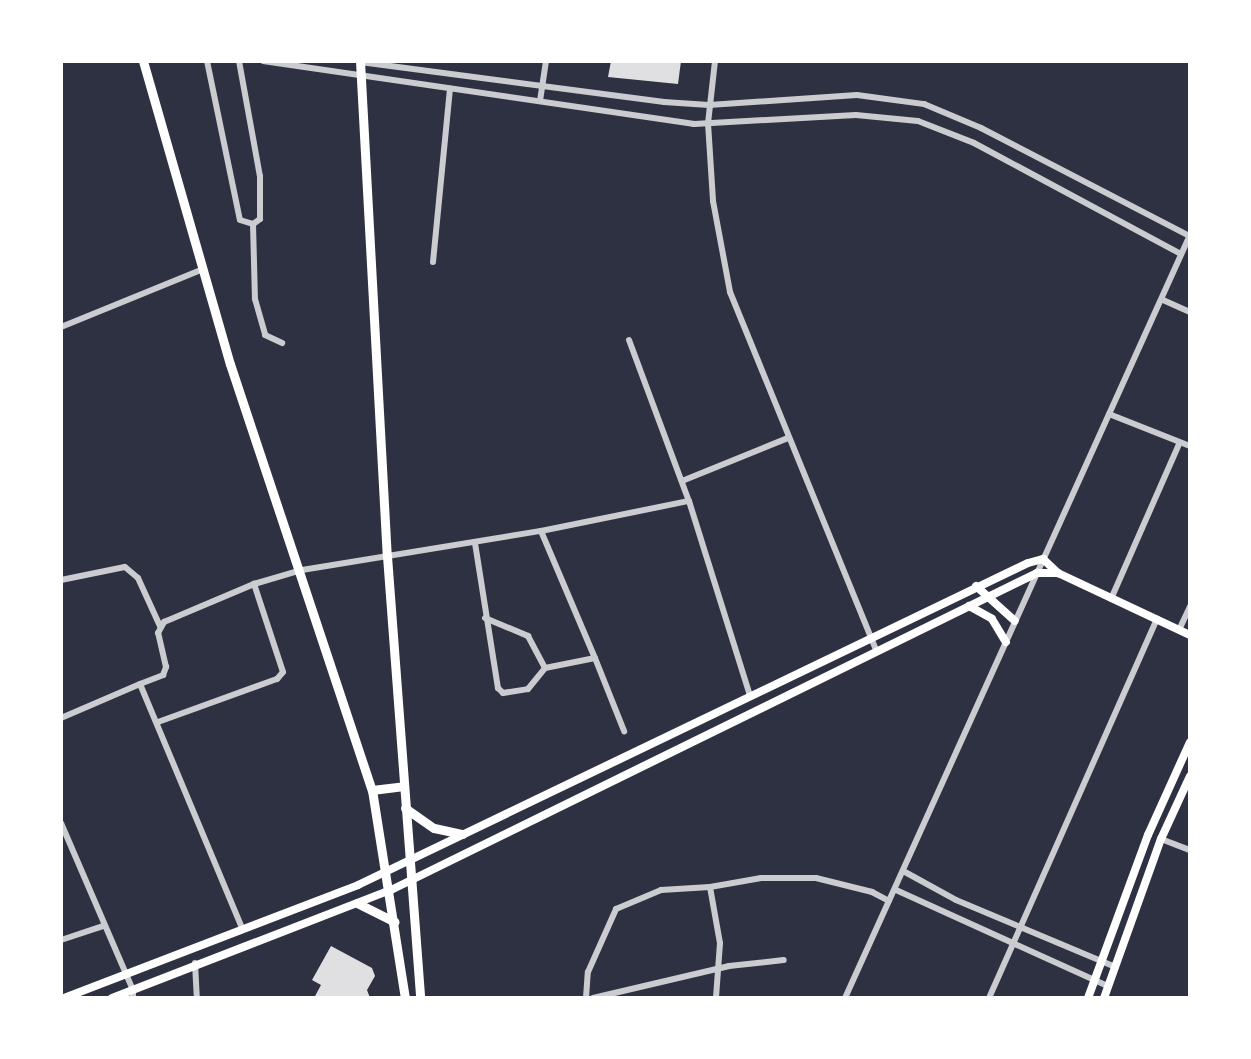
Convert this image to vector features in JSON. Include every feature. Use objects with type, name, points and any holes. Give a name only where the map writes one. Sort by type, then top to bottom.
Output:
[{"type":"main road","points":[[143,61],[230,365],[302,570],[372,790],[391,890],[405,998]]},
{"type":"main road","points":[[360,61],[387,556],[409,881],[420,998]]},
{"type":"main road","points":[[64,998],[205,945],[408,861],[976,586],[1043,559],[1058,573],[1190,635]]},
{"type":"main road","points":[[112,998],[133,994],[195,963],[391,890],[1037,573],[1058,573]]},
{"type":"main road","points":[[976,586],[991,595],[1015,621]]},
{"type":"main road","points":[[969,606],[992,619],[1006,642]]},
{"type":"main road","points":[[1088,998],[1148,835],[1190,742]]},
{"type":"main road","points":[[1104,998],[1161,839],[1190,776]]},
{"type":"main road","points":[[372,790],[404,786]]},
{"type":"main road","points":[[405,808],[434,828],[462,834]]},
{"type":"main road","points":[[357,903],[395,922]]},
{"type":"main road","points":[[205,945],[210,958]]},
{"type":"street","points":[[206,61],[240,220],[253,224]]},
{"type":"street","points":[[239,61],[260,176],[260,219],[253,224]]},
{"type":"street","points":[[263,61],[360,77],[708,123],[883,116],[918,121],[974,143],[1181,254]]},
{"type":"street","points":[[360,61],[541,86],[709,105],[884,98],[924,104],[981,128],[1190,235],[1163,300],[932,802],[905,872],[845,998]]},
{"type":"street","points":[[540,101],[546,61]]},
{"type":"street","points":[[715,61],[708,123],[713,201],[725,273],[788,438],[876,650]]},
{"type":"street","points":[[433,262],[450,89]]},
{"type":"street","points":[[974,143],[981,128]]},
{"type":"street","points":[[253,224],[256,299],[265,335],[282,343]]},
{"type":"street","points":[[61,327],[203,269]]},
{"type":"street","points":[[1163,300],[1190,312]]},
{"type":"street","points":[[629,340],[689,501],[750,696]]},
{"type":"street","points":[[1109,414],[1190,446]]},
{"type":"street","points":[[682,481],[788,438]]},
{"type":"street","points":[[1111,598],[1180,442]]},
{"type":"street","points":[[160,626],[254,584],[302,570],[475,543],[689,501]]},
{"type":"street","points":[[541,531],[625,731]]},
{"type":"street","points":[[475,543],[498,688],[503,693],[528,689],[545,668],[595,658]]},
{"type":"street","points":[[61,580],[125,567],[138,578],[160,626],[166,667],[163,675],[61,718]]},
{"type":"street","points":[[158,722],[277,679],[283,671],[254,584]]},
{"type":"street","points":[[1179,630],[1190,607]]},
{"type":"street","points":[[485,618],[528,636],[545,668]]},
{"type":"street","points":[[989,998],[1016,944],[1157,619]]},
{"type":"street","points":[[140,684],[242,928]]},
{"type":"street","points":[[61,822],[65,839],[133,994]]},
{"type":"street","points":[[1161,839],[1190,850]]},
{"type":"street","points":[[905,872],[956,900],[1115,967]]},
{"type":"street","points":[[586,998],[588,972],[616,909],[661,890],[710,887],[761,878],[816,878],[872,892],[889,901]]},
{"type":"street","points":[[710,887],[720,943],[716,998]]},
{"type":"street","points":[[896,890],[1108,986]]},
{"type":"street","points":[[61,940],[103,926]]},
{"type":"street","points":[[593,998],[717,968],[783,960]]},
{"type":"street","points":[[195,963],[197,998]]},
{"type":"building","points":[[611,61],[681,61],[678,84],[608,77]]},
{"type":"building","points":[[331,946],[372,968],[375,976],[367,990],[370,998],[314,998],[321,985],[312,980]]}]
